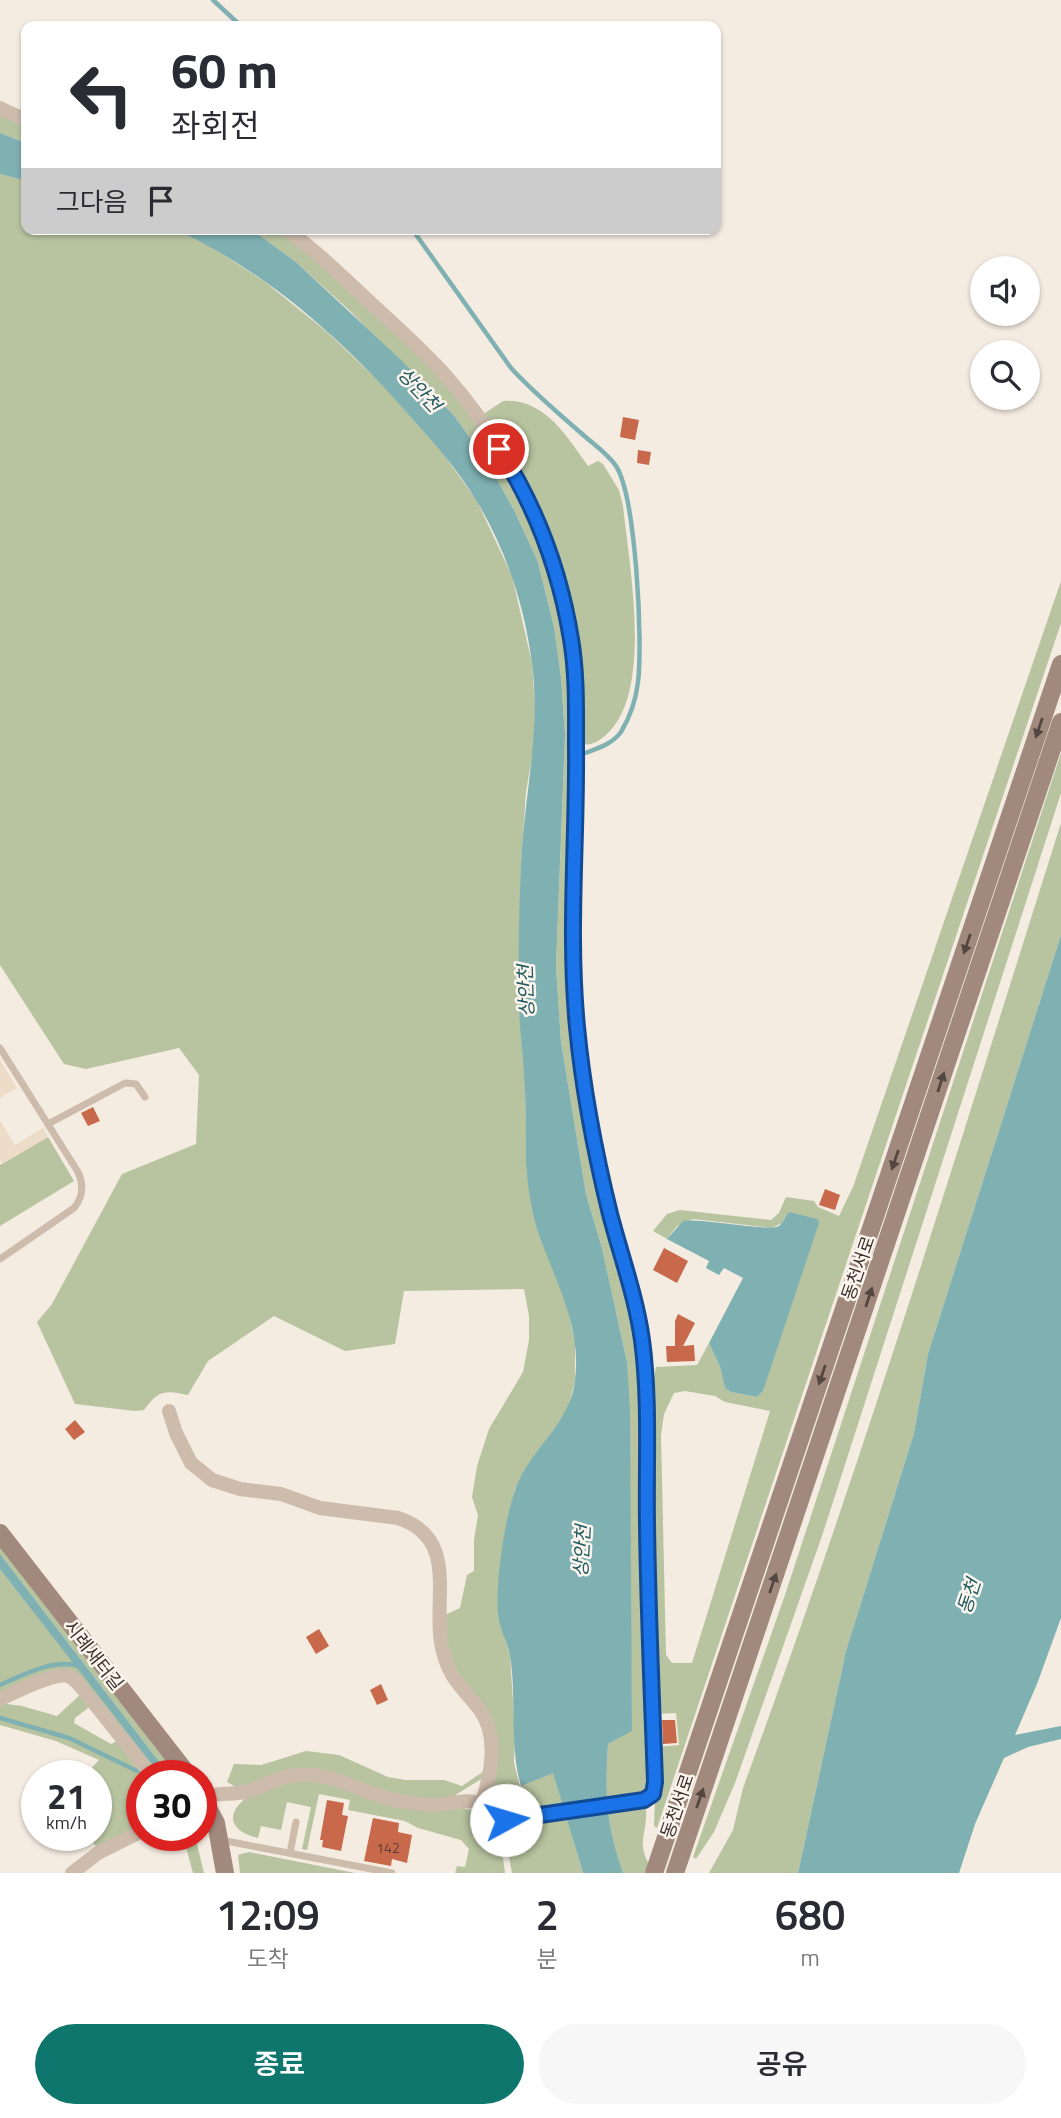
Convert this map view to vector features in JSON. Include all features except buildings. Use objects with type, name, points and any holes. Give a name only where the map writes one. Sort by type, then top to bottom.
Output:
[{"type":"main road","name":"동천서로","points":[[654,1873],[1061,664]]},
{"type":"main road","name":"동천서로","points":[[677,1868],[1061,722]]},
{"type":"main road","name":"시례새터길","points":[[0,1533],[176,1760]]},
{"type":"main road","points":[[217,1828],[225,1873]]},
{"type":"street","points":[[0,108],[21,118]]},
{"type":"street","points":[[217,1793],[249,1791],[290,1775],[308,1774],[329,1778],[379,1797],[403,1802],[437,1805],[456,1801],[482,1803],[492,1807],[502,1819],[516,1821],[644,1800],[653,1794],[655,1782],[648,1591],[645,1367],[633,1294],[611,1218],[594,1142],[578,1030],[573,945],[578,717],[571,638],[564,603],[551,556],[530,503],[514,473],[448,378],[325,259],[294,235]]},
{"type":"street","points":[[169,1410],[179,1441],[191,1462],[212,1480],[240,1489],[281,1494],[320,1508],[398,1518],[426,1533],[433,1542],[439,1570],[440,1639],[447,1664],[457,1684],[481,1712],[488,1730],[492,1763],[482,1803]]},
{"type":"street","points":[[0,1699],[54,1677],[71,1678],[139,1760]]},
{"type":"street","points":[[72,1873],[98,1853],[126,1839]]},
{"type":"lane","points":[[0,1048],[81,1178],[80,1199],[70,1211],[0,1259]]},
{"type":"lane","points":[[48,1124],[125,1083],[136,1084],[145,1097]]},
{"type":"lane","points":[[290,1853],[296,1822]]},
{"type":"lane","points":[[220,1839],[392,1873]]},
{"type":"green space","points":[[0,114],[21,123],[21,141],[0,133]]},
{"type":"green space","points":[[0,174],[21,180],[21,235],[187,235],[210,246],[265,282],[327,332],[387,389],[444,455],[477,501],[512,576],[532,663],[535,707],[534,744],[526,792],[521,863],[519,1008],[525,1078],[527,1170],[536,1225],[567,1305],[575,1343],[575,1381],[568,1408],[515,1489],[499,1580],[498,1616],[510,1655],[515,1732],[514,1763],[520,1786],[553,1772],[583,1873],[512,1873],[504,1829],[505,1823],[511,1817],[494,1790],[494,1753],[456,1669],[446,1634],[445,1615],[460,1608],[467,1575],[474,1571],[474,1540],[478,1515],[472,1497],[477,1466],[489,1429],[523,1372],[529,1340],[529,1316],[524,1289],[404,1291],[395,1344],[345,1351],[274,1316],[208,1361],[188,1395],[163,1393],[144,1410],[135,1411],[75,1404],[37,1322],[52,1304],[122,1174],[196,1144],[199,1075],[179,1048],[86,1069],[64,1064],[0,965]]},
{"type":"green space","points":[[259,235],[287,235],[295,240],[418,352],[471,414],[509,473],[550,567],[573,684],[571,998],[633,1324],[641,1380],[652,1771],[643,1804],[646,1807],[646,1818],[643,1847],[648,1863],[655,1873],[623,1873],[613,1840],[608,1809],[608,1744],[632,1730],[627,1362],[602,1248],[586,1194],[561,1042],[556,966],[565,735],[554,627],[538,562],[488,463],[455,417],[349,310],[296,262]]},
{"type":"green space","points":[[503,401],[518,402],[543,413],[563,432],[588,466],[598,461],[603,464],[619,490],[633,593],[634,659],[630,690],[621,715],[606,735],[592,744],[582,744],[567,598],[482,415]]},
{"type":"green space","points":[[1061,581],[1061,623],[657,1828],[654,1826],[657,1747],[679,1745],[676,1713],[656,1714],[652,1386],[656,1367],[697,1365],[709,1343],[720,1367],[725,1388],[731,1392],[757,1397],[763,1391],[786,1215],[782,1223],[772,1228],[693,1219],[677,1226],[667,1239],[653,1231],[667,1214],[680,1210],[771,1220],[779,1213],[786,1197],[814,1201],[818,1207],[839,1216],[853,1187]],"holes":[[[685,1391],[715,1396],[725,1402],[770,1411],[692,1663],[672,1663],[666,1655],[661,1435],[664,1414],[674,1393]]]},
{"type":"green space","points":[[1061,753],[1061,793],[823,1533],[735,1783],[714,1832],[696,1859],[693,1857],[786,1592]]},
{"type":"green space","points":[[1061,823],[1061,935],[928,1354],[914,1433],[846,1651],[798,1873],[709,1873],[733,1830],[743,1788],[828,1548]]},
{"type":"green space","points":[[48,1137],[74,1181],[0,1226],[0,1165]]},
{"type":"green space","points":[[0,1546],[167,1760],[158,1760],[0,1554]]},
{"type":"green space","points":[[0,1569],[149,1760],[143,1760],[76,1673],[0,1695]]},
{"type":"green space","points":[[82,1693],[92,1705],[75,1718],[74,1723],[111,1744],[119,1740],[135,1760],[126,1760],[126,1833],[112,1840],[112,1760],[99,1760],[56,1741],[0,1725],[0,1703],[57,1716]]},
{"type":"green space","points":[[306,1751],[339,1755],[388,1777],[406,1780],[444,1780],[462,1786],[484,1771],[486,1776],[449,1799],[403,1799],[319,1772],[238,1788],[227,1782],[234,1764],[261,1765]]},
{"type":"green space","points":[[298,1777],[493,1814],[498,1821],[505,1873],[455,1873],[457,1866],[465,1867],[469,1849],[461,1840],[418,1828],[405,1821],[348,1810],[350,1800],[319,1794],[307,1850],[302,1849],[311,1807],[287,1802],[281,1830],[261,1826],[258,1838],[242,1832],[237,1827],[233,1817],[235,1811],[247,1797]]},
{"type":"green space","points":[[187,1851],[199,1851],[204,1873],[193,1873]]},
{"type":"green space","points":[[249,1852],[355,1873],[240,1873],[238,1855]]},
{"type":"shaded area","points":[[0,1060],[17,1088],[0,1098]]},
{"type":"shaded area","points":[[0,1121],[15,1145],[43,1128],[48,1137],[2,1164]]},
{"type":"water","points":[[0,133],[21,141],[21,180],[0,174]]},
{"type":"water","name":"상안천","points":[[186,235],[259,235],[296,262],[401,360],[455,417],[488,463],[538,562],[554,627],[565,735],[556,966],[561,1042],[586,1194],[602,1248],[627,1362],[630,1411],[632,1731],[608,1744],[607,1779],[610,1824],[623,1873],[583,1873],[553,1773],[521,1786],[515,1754],[510,1656],[498,1614],[500,1567],[513,1498],[524,1472],[566,1409],[572,1395],[576,1360],[571,1321],[537,1229],[527,1168],[525,1084],[519,1013],[519,934],[521,864],[533,739],[534,689],[525,621],[513,579],[487,519],[444,455],[397,401],[340,343],[278,291],[210,247]]},
{"type":"water","name":"동천","points":[[1061,935],[1061,1618],[1015,1735],[1061,1726],[1061,1739],[1028,1747],[1004,1758],[975,1824],[959,1873],[798,1873],[846,1651],[914,1433],[928,1354]]},
{"type":"water","points":[[789,1212],[817,1219],[819,1223],[763,1391],[757,1397],[731,1392],[725,1388],[720,1367],[709,1343],[743,1278],[724,1268],[719,1275],[706,1268],[709,1261],[667,1239],[683,1221],[773,1227],[779,1226]]},
{"type":"water","points":[[0,1554],[158,1760],[149,1760],[0,1569]]},
{"type":"waterway","points":[[213,0],[236,21]]},
{"type":"waterway","points":[[416,235],[511,368],[608,457],[616,466],[623,483],[629,507],[639,605],[638,682],[632,708],[621,732],[609,743],[585,753]]},
{"type":"waterway","points":[[0,1685],[49,1666],[79,1666]]},
{"type":"waterway","points":[[0,1718],[69,1738],[126,1766]]},
{"type":"route","points":[[499,449],[530,503],[543,534],[555,568],[571,638],[578,717],[573,915],[575,999],[581,1062],[594,1142],[611,1218],[633,1294],[645,1367],[650,1692],[655,1782],[653,1794],[644,1800],[516,1821],[506,1820]]}]
